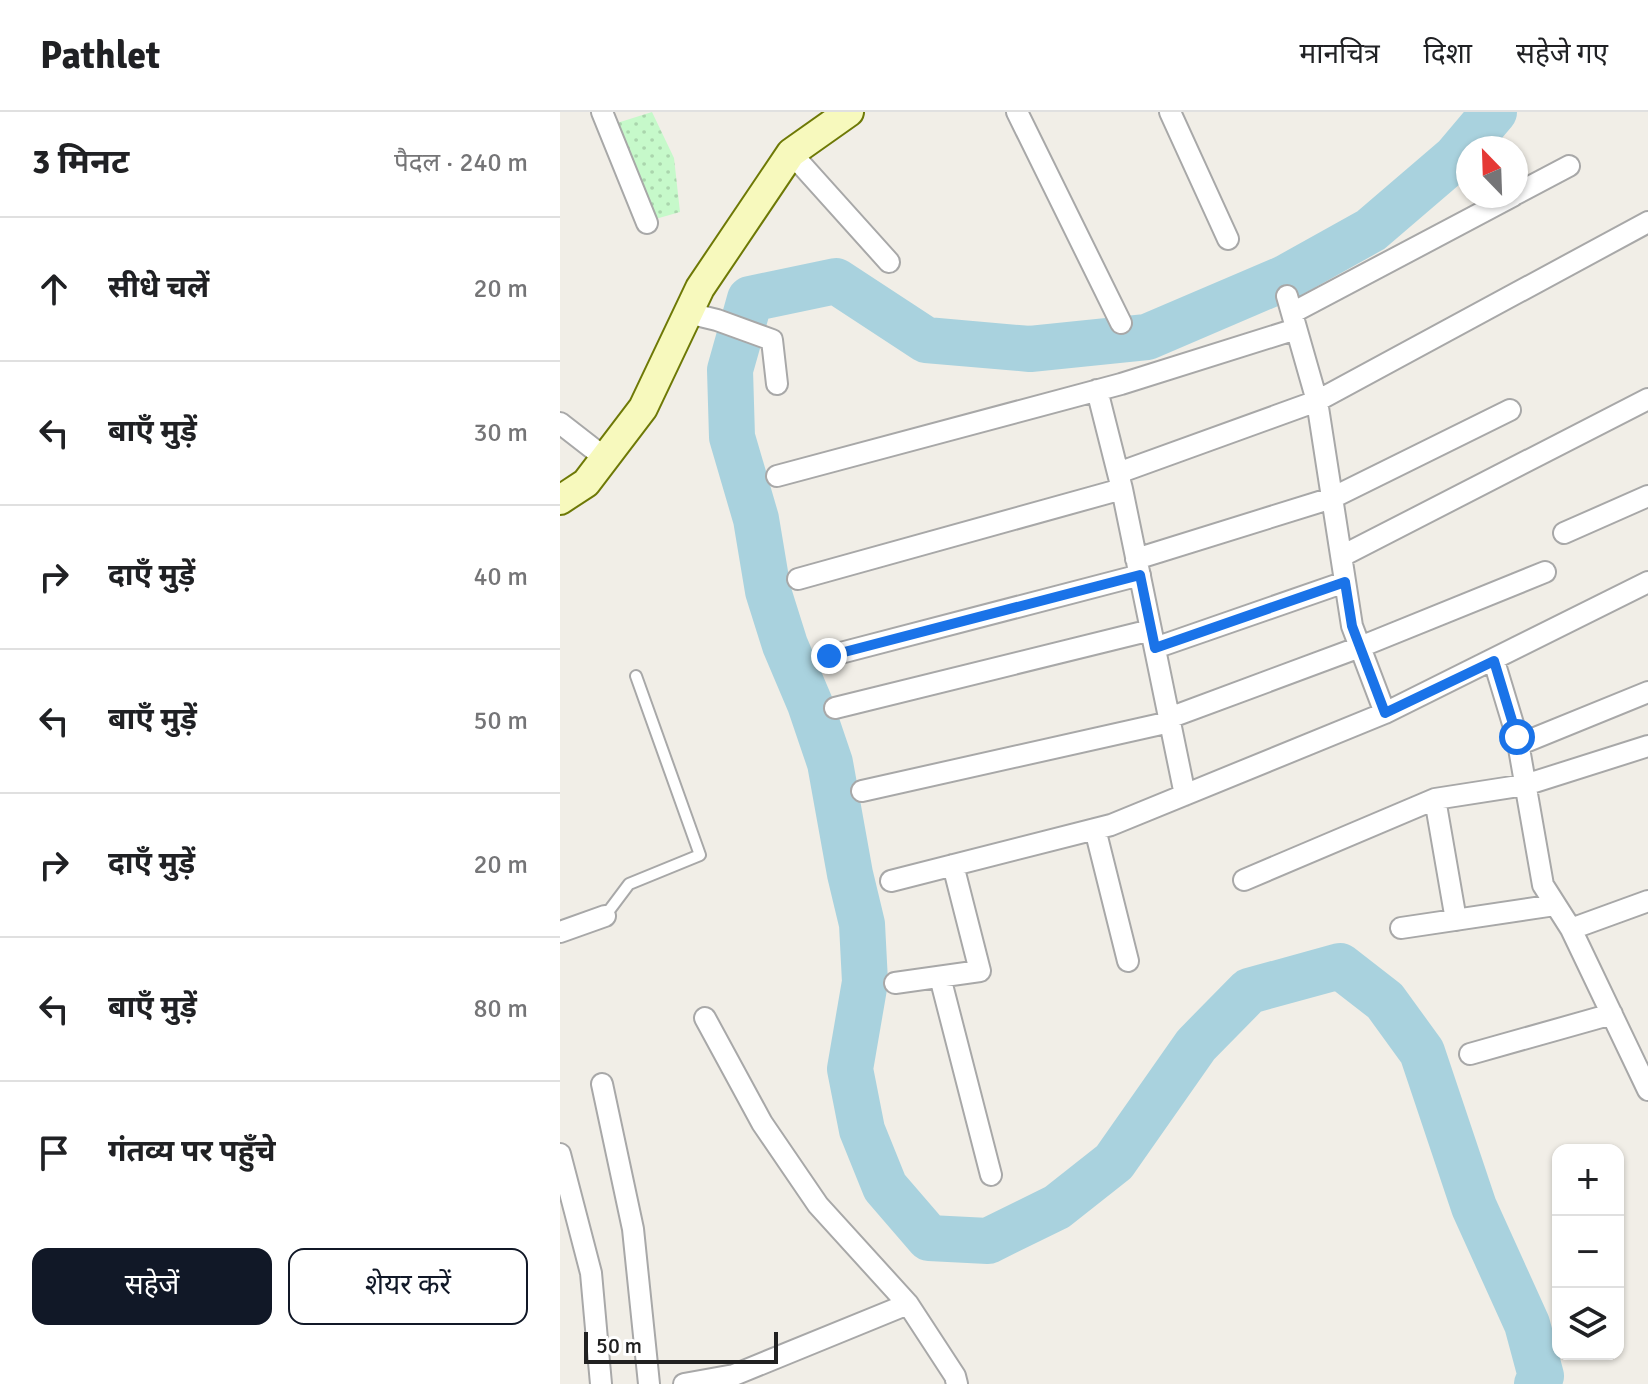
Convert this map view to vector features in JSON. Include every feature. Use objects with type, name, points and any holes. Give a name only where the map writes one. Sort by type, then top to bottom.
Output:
[{"type":"street","points":[[602,112],[647,223]]},
{"type":"street","points":[[560,500],[586,483],[643,408],[700,288],[791,153],[849,112]]},
{"type":"street","points":[[1017,112],[1121,323]]},
{"type":"street","points":[[1170,112],[1228,239]]},
{"type":"street","points":[[791,153],[889,262]]},
{"type":"street","points":[[1528,188],[1569,166]]},
{"type":"street","points":[[777,476],[1097,390],[1292,312],[1489,208]]},
{"type":"street","points":[[798,579],[1120,481],[1317,401],[1648,222]]},
{"type":"street","points":[[1292,312],[1317,401],[1352,626],[1385,713]]},
{"type":"street","points":[[688,313],[772,340],[777,384]]},
{"type":"street","points":[[1097,390],[1120,481],[1185,795]]},
{"type":"street","points":[[1342,556],[1648,399]]},
{"type":"street","points":[[829,656],[1138,567],[1332,498],[1510,410]]},
{"type":"street","points":[[560,423],[605,458]]},
{"type":"street","points":[[1564,533],[1648,496]]},
{"type":"street","points":[[862,791],[1170,720],[1545,572]]},
{"type":"street","points":[[835,708],[1153,639],[1345,582]]},
{"type":"street","points":[[891,881],[1095,829],[1185,795],[1385,713],[1648,582]]},
{"type":"street","points":[[1494,661],[1518,745],[1543,885],[1571,929],[1612,1014],[1639,1051],[1648,1071]]},
{"type":"street","points":[[1518,745],[1648,692]]},
{"type":"street","points":[[1244,880],[1435,799],[1525,785],[1648,746]]},
{"type":"street","points":[[1435,799],[1456,920]]},
{"type":"street","points":[[1095,829],[1128,961]]},
{"type":"street","points":[[895,983],[980,971],[953,865]]},
{"type":"street","points":[[1571,929],[1648,901]]},
{"type":"street","points":[[1401,928],[1555,905]]},
{"type":"street","points":[[560,932],[605,916]]},
{"type":"street","points":[[940,977],[991,1175]]},
{"type":"street","points":[[1470,1054],[1612,1014]]},
{"type":"street","points":[[705,1018],[762,1123],[818,1205],[908,1304],[955,1376],[957,1384]]},
{"type":"street","points":[[1639,1051],[1648,1090]]},
{"type":"street","points":[[602,1084],[633,1229],[649,1384]]},
{"type":"street","points":[[560,1154],[591,1273],[601,1384]]},
{"type":"street","points":[[684,1384],[734,1375],[908,1304]]},
{"type":"lane","points":[[605,916],[629,884],[700,855],[636,676]]},
{"type":"green space","points":[[652,112],[674,158],[680,212],[652,220],[617,123]]},
{"type":"waterway","points":[[1494,112],[1455,158],[1371,230],[1285,278],[1147,337],[1030,349],[926,340],[836,281],[750,299],[730,370],[732,437],[756,519],[768,591],[830,763],[862,924],[865,982],[850,1069],[862,1130],[885,1187],[929,1238],[988,1241],[1057,1207],[1114,1162],[1196,1045],[1249,991],[1340,966],[1385,1001],[1422,1052],[1474,1207],[1527,1324],[1541,1376],[1537,1384]]},
{"type":"route","points":[[829,656],[1140,575],[1155,648],[1345,582],[1352,626],[1385,713],[1494,661],[1517,737]]}]
